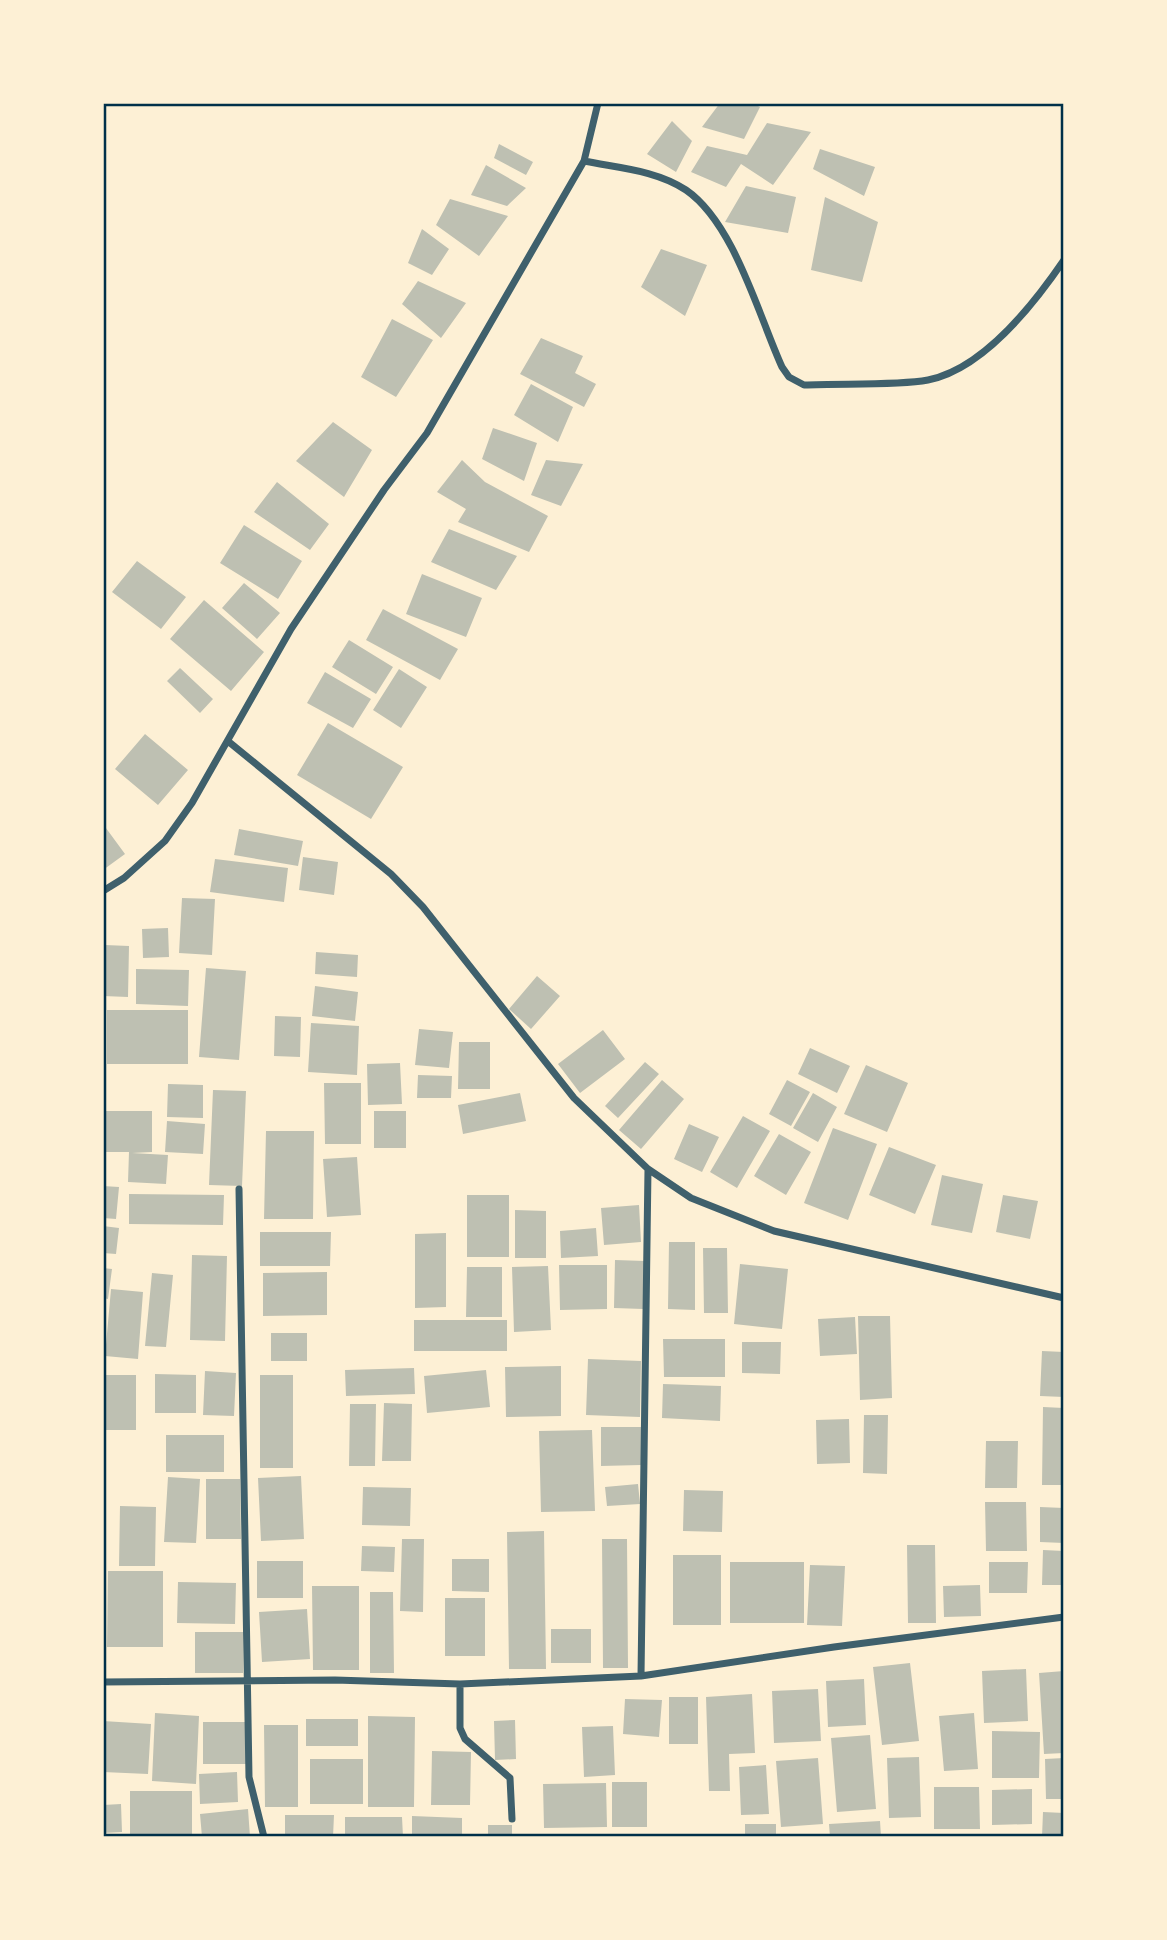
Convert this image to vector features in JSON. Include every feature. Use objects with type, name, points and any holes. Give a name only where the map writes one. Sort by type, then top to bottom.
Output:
[{"type":"street","points":[[103,891],[124,878],[165,841],[192,803],[291,629],[384,490],[427,432],[584,161],[598,103]]},
{"type":"street","points":[[584,161],[657,177],[685,189],[703,205],[726,236],[782,367],[789,377],[804,385],[929,380],[966,365],[990,347],[1064,260]]},
{"type":"street","points":[[229,742],[351,839],[424,907],[574,1098],[648,1169],[691,1198],[774,1230],[1064,1298]]},
{"type":"street","points":[[641,1676],[648,1169]]},
{"type":"street","points":[[239,1189],[249,1777],[264,1837]]},
{"type":"street","points":[[103,1682],[335,1680],[460,1684],[641,1676],[834,1647],[1064,1618]]},
{"type":"street","points":[[460,1684],[460,1728],[465,1739],[510,1778],[512,1819]]},
{"type":"building","points":[[720,103],[752,103],[760,107],[744,139],[702,127]]},
{"type":"building","points":[[672,121],[692,141],[676,172],[647,154]]},
{"type":"building","points":[[767,123],[811,132],[773,185],[741,164],[726,187],[691,172],[707,146],[747,155]]},
{"type":"building","points":[[499,144],[533,162],[526,175],[494,158]]},
{"type":"building","points":[[820,149],[875,167],[864,196],[813,169]]},
{"type":"building","points":[[486,165],[526,188],[507,206],[471,195]]},
{"type":"building","points":[[746,186],[796,197],[788,233],[725,222]]},
{"type":"building","points":[[825,197],[878,222],[862,282],[811,270]]},
{"type":"building","points":[[450,199],[508,216],[479,256],[436,225]]},
{"type":"building","points":[[422,229],[449,249],[432,275],[408,263]]},
{"type":"building","points":[[661,249],[707,265],[685,316],[641,287]]},
{"type":"building","points":[[418,281],[466,303],[441,338],[402,304]]},
{"type":"building","points":[[392,319],[433,340],[396,397],[361,377]]},
{"type":"building","points":[[541,338],[583,356],[575,373],[596,384],[584,407],[520,374]]},
{"type":"building","points":[[531,384],[573,407],[558,442],[514,415]]},
{"type":"building","points":[[333,422],[372,450],[344,497],[296,461]]},
{"type":"building","points":[[493,428],[537,443],[524,481],[482,459]]},
{"type":"building","points":[[462,460],[485,482],[548,516],[529,552],[458,522],[466,509],[437,492]]},
{"type":"building","points":[[546,460],[583,464],[561,506],[531,495]]},
{"type":"building","points":[[277,482],[329,524],[310,550],[254,512]]},
{"type":"building","points":[[244,525],[302,561],[278,599],[220,563]]},
{"type":"building","points":[[449,529],[517,556],[496,590],[431,562]]},
{"type":"building","points":[[137,561],[186,597],[161,629],[112,592]]},
{"type":"building","points":[[422,574],[482,598],[466,637],[406,614]]},
{"type":"building","points":[[244,583],[280,613],[257,639],[222,608]]},
{"type":"building","points":[[204,600],[264,652],[231,691],[170,639]]},
{"type":"building","points":[[383,609],[458,649],[440,680],[366,640]]},
{"type":"building","points":[[349,640],[393,667],[376,694],[332,667]]},
{"type":"building","points":[[180,668],[213,699],[200,713],[167,681]]},
{"type":"building","points":[[399,669],[427,687],[401,728],[373,710]]},
{"type":"building","points":[[325,672],[371,699],[353,728],[307,703]]},
{"type":"building","points":[[328,723],[403,767],[371,819],[297,775]]},
{"type":"building","points":[[145,734],[188,770],[158,805],[115,769]]},
{"type":"building","points":[[103,824],[125,854],[103,870]]},
{"type":"building","points":[[239,829],[303,841],[298,866],[234,855]]},
{"type":"building","points":[[303,857],[338,862],[334,895],[299,890]]},
{"type":"building","points":[[215,859],[288,868],[284,902],[210,892]]},
{"type":"building","points":[[182,898],[215,899],[212,955],[179,953]]},
{"type":"building","points":[[168,928],[169,957],[143,958],[142,929]]},
{"type":"building","points":[[105,945],[129,946],[128,997],[103,996]]},
{"type":"building","points":[[316,952],[358,955],[357,977],[315,974]]},
{"type":"building","points":[[206,968],[246,971],[239,1060],[199,1057]]},
{"type":"building","points":[[136,969],[189,970],[188,1006],[136,1004]]},
{"type":"building","points":[[537,976],[560,996],[531,1029],[509,1009]]},
{"type":"building","points":[[315,986],[358,992],[355,1021],[312,1016]]},
{"type":"building","points":[[107,1010],[188,1010],[188,1064],[107,1064]]},
{"type":"building","points":[[275,1016],[301,1017],[300,1057],[274,1056]]},
{"type":"building","points":[[311,1023],[359,1026],[357,1075],[308,1072]]},
{"type":"building","points":[[419,1029],[453,1032],[449,1068],[415,1065]]},
{"type":"building","points":[[603,1030],[625,1059],[580,1093],[558,1064]]},
{"type":"building","points":[[459,1042],[490,1042],[490,1089],[458,1089]]},
{"type":"building","points":[[810,1048],[850,1066],[837,1093],[798,1074]]},
{"type":"building","points":[[645,1062],[659,1074],[618,1118],[605,1106]]},
{"type":"building","points":[[400,1063],[402,1104],[368,1105],[367,1064]]},
{"type":"building","points":[[866,1065],[908,1083],[887,1132],[844,1114]]},
{"type":"building","points":[[418,1075],[452,1076],[451,1098],[417,1098]]},
{"type":"building","points":[[662,1080],[684,1099],[641,1149],[619,1130]]},
{"type":"building","points":[[787,1080],[810,1092],[791,1126],[769,1114]]},
{"type":"building","points":[[324,1083],[361,1083],[361,1144],[325,1144]]},
{"type":"building","points":[[168,1084],[203,1085],[203,1118],[167,1117]]},
{"type":"building","points":[[213,1090],[246,1091],[242,1186],[209,1185]]},
{"type":"building","points":[[520,1093],[526,1121],[463,1134],[458,1105]]},
{"type":"building","points":[[813,1093],[837,1107],[818,1142],[793,1128]]},
{"type":"building","points":[[103,1111],[152,1111],[152,1152],[132,1153],[168,1155],[166,1184],[128,1182],[129,1152],[103,1152]]},
{"type":"building","points":[[374,1111],[406,1111],[406,1148],[374,1148]]},
{"type":"building","points":[[743,1116],[770,1131],[737,1188],[710,1172]]},
{"type":"building","points":[[167,1121],[205,1124],[203,1154],[165,1152]]},
{"type":"building","points":[[689,1124],[719,1137],[702,1172],[674,1159]]},
{"type":"building","points":[[833,1128],[877,1144],[848,1220],[804,1203]]},
{"type":"building","points":[[266,1131],[314,1131],[313,1219],[264,1219]]},
{"type":"building","points":[[779,1134],[811,1152],[786,1195],[754,1176]]},
{"type":"building","points":[[889,1147],[936,1165],[915,1214],[869,1195]]},
{"type":"building","points":[[357,1157],[361,1215],[327,1217],[323,1159]]},
{"type":"building","points":[[942,1175],[983,1184],[972,1233],[931,1225]]},
{"type":"building","points":[[103,1186],[119,1187],[116,1219],[103,1218]]},
{"type":"building","points":[[129,1194],[224,1195],[223,1225],[129,1224]]},
{"type":"building","points":[[467,1195],[509,1195],[509,1257],[467,1257]]},
{"type":"building","points":[[1003,1195],[1038,1201],[1030,1239],[996,1232]]},
{"type":"building","points":[[639,1205],[641,1242],[604,1245],[601,1208]]},
{"type":"building","points":[[515,1210],[546,1211],[546,1258],[515,1258]]},
{"type":"building","points":[[103,1226],[119,1228],[116,1254],[103,1253]]},
{"type":"building","points":[[596,1228],[598,1256],[561,1258],[560,1231]]},
{"type":"building","points":[[260,1232],[331,1232],[330,1266],[260,1266]]},
{"type":"building","points":[[446,1233],[446,1307],[415,1308],[415,1234]]},
{"type":"building","points":[[669,1242],[695,1242],[695,1310],[668,1309]]},
{"type":"building","points":[[703,1248],[727,1248],[728,1313],[704,1313]]},
{"type":"building","points":[[192,1255],[227,1256],[225,1341],[190,1340]]},
{"type":"building","points":[[615,1260],[645,1261],[643,1309],[614,1308]]},
{"type":"building","points":[[740,1264],[788,1269],[782,1329],[734,1324]]},
{"type":"building","points":[[559,1265],[607,1265],[607,1309],[560,1310]]},
{"type":"building","points":[[548,1266],[551,1330],[514,1332],[512,1267]]},
{"type":"building","points":[[467,1267],[502,1267],[502,1317],[466,1317]]},
{"type":"building","points":[[103,1268],[112,1269],[108,1299],[103,1298]]},
{"type":"building","points":[[327,1272],[327,1315],[263,1316],[263,1273]]},
{"type":"building","points":[[152,1273],[173,1275],[166,1347],[145,1346]]},
{"type":"building","points":[[111,1289],[143,1292],[138,1359],[105,1356]]},
{"type":"building","points":[[858,1316],[890,1316],[892,1398],[860,1400]]},
{"type":"building","points":[[855,1317],[857,1354],[820,1356],[818,1319]]},
{"type":"building","points":[[414,1320],[507,1320],[507,1351],[414,1351]]},
{"type":"building","points":[[271,1333],[307,1333],[307,1361],[271,1361]]},
{"type":"building","points":[[663,1339],[725,1339],[725,1377],[664,1377]]},
{"type":"building","points":[[742,1342],[781,1342],[780,1374],[742,1373]]},
{"type":"building","points":[[1042,1351],[1064,1352],[1064,1397],[1040,1396]]},
{"type":"building","points":[[588,1359],[641,1361],[640,1417],[586,1415]]},
{"type":"building","points":[[561,1366],[561,1416],[506,1417],[505,1367]]},
{"type":"building","points":[[414,1368],[415,1394],[346,1396],[345,1370]]},
{"type":"building","points":[[486,1370],[490,1407],[427,1413],[424,1376]]},
{"type":"building","points":[[205,1371],[236,1373],[234,1416],[203,1415]]},
{"type":"building","points":[[155,1374],[196,1375],[196,1413],[155,1413]]},
{"type":"building","points":[[103,1375],[136,1375],[136,1430],[103,1430]]},
{"type":"building","points":[[260,1375],[293,1375],[293,1468],[260,1468]]},
{"type":"building","points":[[663,1384],[721,1386],[720,1421],[662,1418]]},
{"type":"building","points":[[384,1403],[412,1404],[411,1461],[382,1461]]},
{"type":"building","points":[[350,1404],[376,1404],[375,1466],[349,1466]]},
{"type":"building","points":[[1043,1407],[1064,1408],[1064,1485],[1042,1485]]},
{"type":"building","points":[[864,1415],[888,1415],[887,1474],[863,1473]]},
{"type":"building","points":[[849,1419],[850,1463],[817,1464],[816,1420]]},
{"type":"building","points":[[601,1427],[641,1427],[641,1465],[601,1466]]},
{"type":"building","points":[[592,1430],[595,1511],[541,1512],[539,1431]]},
{"type":"building","points":[[166,1435],[224,1435],[224,1472],[166,1472]]},
{"type":"building","points":[[986,1441],[1018,1441],[1017,1488],[985,1488]]},
{"type":"building","points":[[301,1476],[304,1539],[261,1541],[258,1478]]},
{"type":"building","points":[[168,1477],[200,1479],[196,1543],[164,1542]]},
{"type":"building","points":[[206,1479],[240,1479],[241,1539],[206,1539]]},
{"type":"building","points":[[638,1484],[640,1504],[607,1506],[605,1487]]},
{"type":"building","points":[[363,1487],[411,1488],[410,1526],[362,1525]]},
{"type":"building","points":[[684,1490],[723,1491],[722,1532],[683,1531]]},
{"type":"building","points":[[985,1502],[1026,1502],[1027,1551],[986,1551]]},
{"type":"building","points":[[120,1506],[156,1507],[155,1566],[119,1566]]},
{"type":"building","points":[[1040,1507],[1064,1508],[1064,1543],[1040,1542]]},
{"type":"building","points":[[544,1531],[546,1669],[509,1669],[507,1532]]},
{"type":"building","points":[[402,1539],[424,1539],[423,1612],[400,1611]]},
{"type":"building","points":[[602,1539],[627,1539],[628,1668],[603,1668]]},
{"type":"building","points":[[907,1545],[935,1545],[936,1623],[908,1623]]},
{"type":"building","points":[[362,1546],[395,1547],[394,1572],[361,1571]]},
{"type":"building","points":[[1043,1550],[1064,1551],[1064,1585],[1042,1585]]},
{"type":"building","points":[[673,1555],[721,1555],[721,1625],[673,1625]]},
{"type":"building","points":[[452,1559],[489,1559],[489,1592],[452,1591]]},
{"type":"building","points":[[257,1561],[303,1561],[303,1598],[257,1598]]},
{"type":"building","points":[[730,1562],[804,1562],[804,1623],[730,1623]]},
{"type":"building","points":[[989,1562],[1028,1562],[1027,1593],[989,1593]]},
{"type":"building","points":[[810,1565],[845,1566],[842,1626],[807,1625]]},
{"type":"building","points":[[108,1571],[163,1571],[163,1647],[107,1647]]},
{"type":"building","points":[[178,1582],[236,1583],[235,1624],[177,1623]]},
{"type":"building","points":[[980,1585],[981,1616],[944,1617],[943,1586]]},
{"type":"building","points":[[312,1586],[359,1586],[359,1670],[313,1670]]},
{"type":"building","points":[[370,1592],[393,1592],[394,1673],[370,1673]]},
{"type":"building","points":[[445,1598],[485,1598],[485,1656],[445,1656]]},
{"type":"building","points":[[307,1609],[310,1659],[262,1662],[259,1612]]},
{"type":"building","points":[[551,1629],[591,1629],[591,1663],[551,1663]]},
{"type":"building","points":[[195,1632],[243,1632],[243,1673],[195,1673]]},
{"type":"building","points":[[910,1663],[919,1741],[882,1745],[873,1667]]},
{"type":"building","points":[[1026,1669],[1028,1721],[984,1723],[982,1671]]},
{"type":"building","points":[[1064,1671],[1064,1753],[1044,1754],[1039,1673]]},
{"type":"building","points":[[864,1679],[866,1725],[828,1727],[826,1681]]},
{"type":"building","points":[[818,1689],[821,1741],[774,1743],[772,1691]]},
{"type":"building","points":[[752,1694],[755,1753],[729,1754],[730,1791],[709,1791],[706,1697]]},
{"type":"building","points":[[669,1697],[698,1697],[698,1744],[669,1744]]},
{"type":"building","points":[[625,1699],[662,1700],[659,1737],[623,1734]]},
{"type":"building","points":[[155,1713],[199,1716],[196,1784],[152,1781]]},
{"type":"building","points":[[974,1713],[978,1769],[944,1771],[939,1716]]},
{"type":"building","points":[[368,1716],[415,1717],[414,1807],[368,1807]]},
{"type":"building","points":[[306,1719],[358,1719],[358,1746],[306,1746]]},
{"type":"building","points":[[515,1720],[516,1759],[495,1760],[494,1721]]},
{"type":"building","points":[[103,1721],[151,1724],[148,1774],[103,1772]]},
{"type":"building","points":[[203,1722],[247,1722],[247,1764],[203,1764]]},
{"type":"building","points":[[264,1725],[298,1725],[298,1807],[265,1807]]},
{"type":"building","points":[[613,1726],[615,1775],[584,1777],[582,1727]]},
{"type":"building","points":[[992,1731],[1040,1732],[1039,1778],[992,1778]]},
{"type":"building","points":[[870,1735],[876,1809],[837,1812],[831,1738]]},
{"type":"building","points":[[432,1751],[471,1752],[470,1805],[431,1805]]},
{"type":"building","points":[[919,1757],[921,1817],[889,1818],[887,1758]]},
{"type":"building","points":[[818,1758],[823,1824],[781,1827],[776,1761]]},
{"type":"building","points":[[1064,1758],[1064,1799],[1046,1799],[1045,1759]]},
{"type":"building","points":[[310,1759],[363,1759],[363,1804],[310,1804]]},
{"type":"building","points":[[766,1765],[769,1814],[741,1815],[739,1767]]},
{"type":"building","points":[[237,1772],[238,1802],[200,1804],[199,1774]]},
{"type":"building","points":[[612,1782],[647,1782],[647,1827],[612,1827]]},
{"type":"building","points":[[606,1783],[607,1827],[544,1828],[543,1784]]},
{"type":"building","points":[[934,1787],[979,1787],[980,1829],[934,1829]]},
{"type":"building","points":[[1032,1789],[1032,1824],[992,1825],[992,1790]]},
{"type":"building","points":[[130,1791],[192,1791],[192,1837],[130,1837]]},
{"type":"building","points":[[121,1804],[122,1832],[103,1833],[103,1805]]},
{"type":"building","points":[[248,1809],[250,1837],[202,1837],[200,1814]]},
{"type":"building","points":[[1043,1812],[1064,1813],[1064,1837],[1042,1837]]},
{"type":"building","points":[[285,1815],[334,1815],[333,1837],[285,1837]]},
{"type":"building","points":[[412,1816],[462,1818],[462,1837],[412,1837]]},
{"type":"building","points":[[345,1817],[402,1817],[403,1837],[345,1837]]},
{"type":"building","points":[[880,1821],[881,1837],[830,1837],[829,1824]]},
{"type":"building","points":[[745,1824],[776,1824],[776,1837],[745,1837]]},
{"type":"building","points":[[488,1825],[512,1825],[512,1837],[488,1837]]}]
